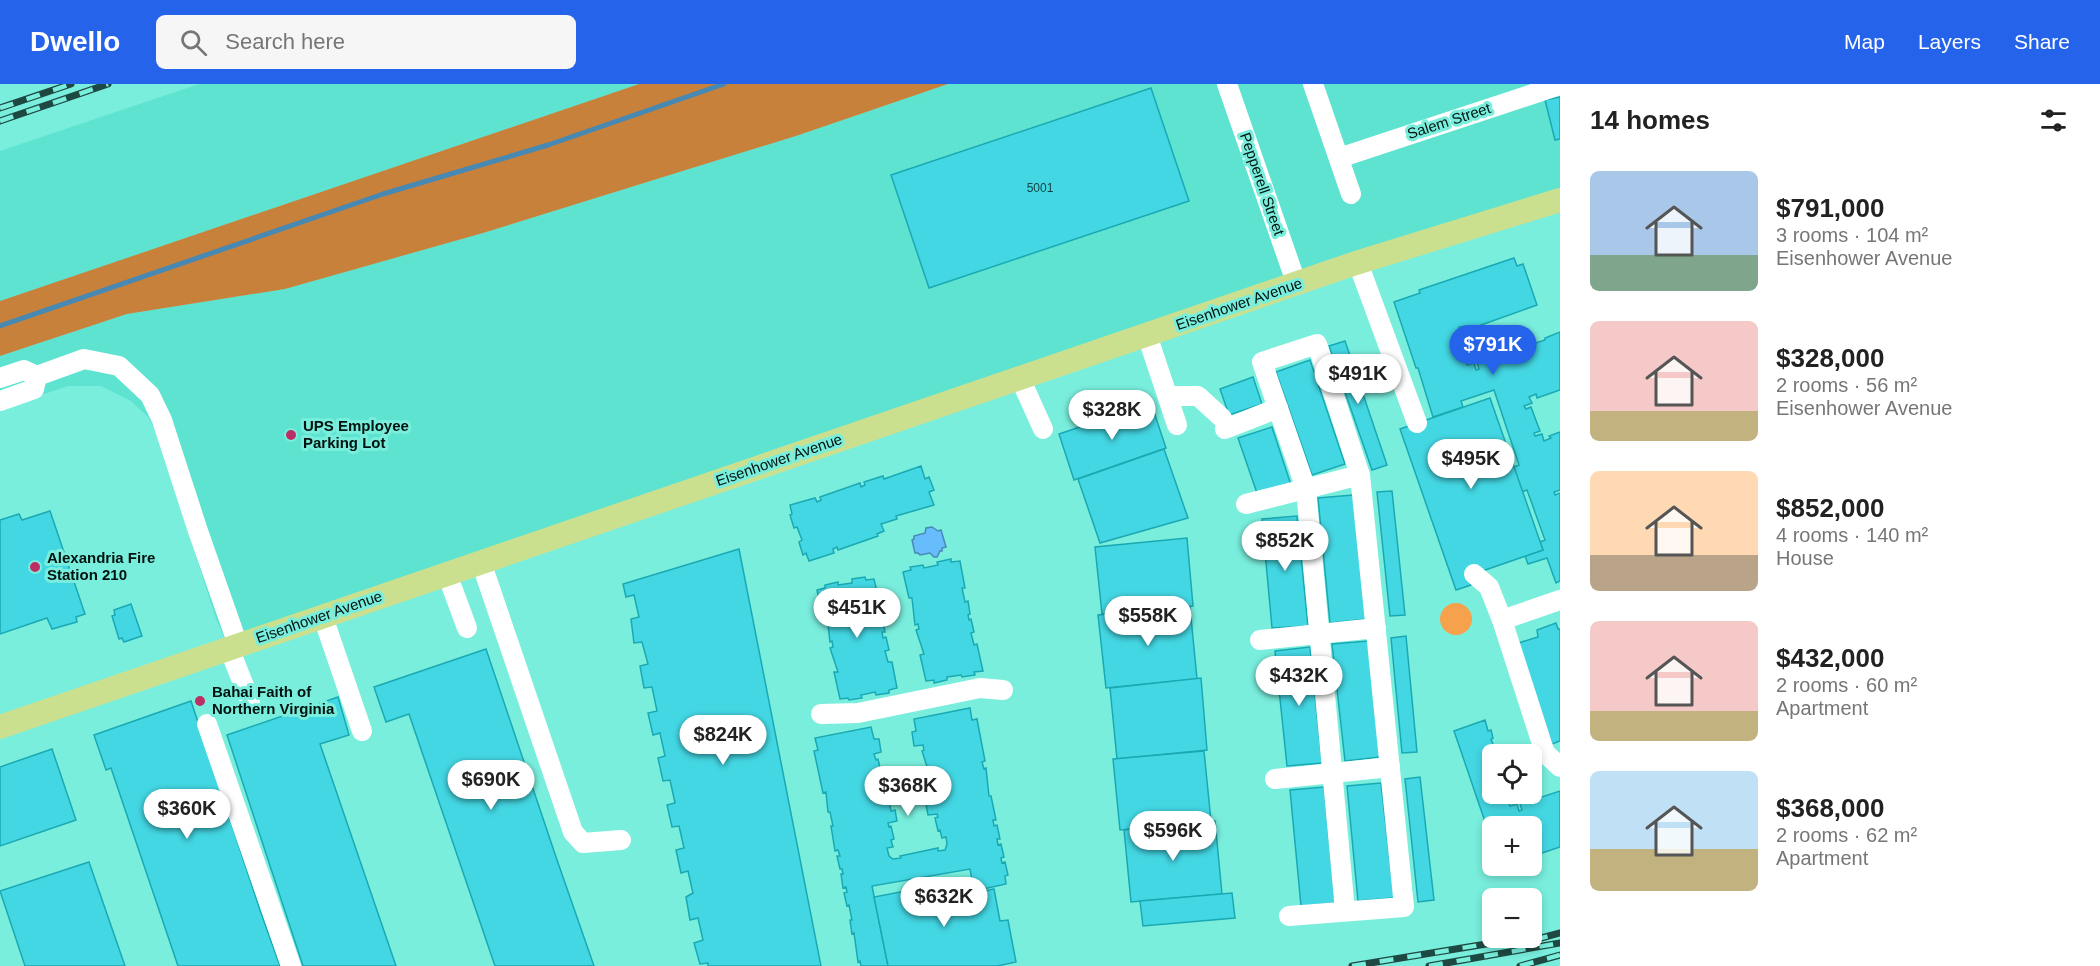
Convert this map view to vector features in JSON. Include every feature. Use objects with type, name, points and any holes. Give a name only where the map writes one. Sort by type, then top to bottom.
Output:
[{"type":"main road","name":"Eisenhower Avenue","points":[[0,726],[1359,263],[1560,200]]},
{"type":"street","name":"Pepperell Street","points":[[1227,84],[1297,285]]},
{"type":"street","points":[[1313,84],[1351,194]]},
{"type":"street","name":"Salem Street","points":[[1339,158],[1560,85]]},
{"type":"street","points":[[1359,263],[1417,423]]},
{"type":"street","points":[[1147,335],[1177,425]]},
{"type":"street","points":[[1289,916],[1404,907],[1360,475],[1317,344],[1262,362],[1306,489],[1345,911]]},
{"type":"street","points":[[0,378],[24,370],[37,376],[84,359],[119,366],[150,395],[162,420],[250,701]]},
{"type":"street","points":[[0,401],[34,389],[37,376]]},
{"type":"street","points":[[1020,378],[1043,429]]},
{"type":"street","points":[[1168,396],[1198,396],[1223,424],[1278,408]]},
{"type":"street","points":[[1246,504],[1360,475]]},
{"type":"street","points":[[481,562],[573,832],[583,843],[621,840]]},
{"type":"street","points":[[447,574],[467,628]]},
{"type":"street","points":[[1474,574],[1489,587],[1545,753],[1560,767]]},
{"type":"street","points":[[1502,620],[1560,600]]},
{"type":"street","points":[[323,617],[362,731]]},
{"type":"street","points":[[1260,640],[1376,628]]},
{"type":"street","points":[[821,714],[858,712],[980,688],[1003,690]]},
{"type":"street","points":[[207,724],[291,966]]},
{"type":"street","points":[[1275,779],[1390,767]]},
{"type":"shaded area","points":[[199,84],[639,84],[0,301],[0,151]]},
{"type":"shaded area","points":[[639,84],[948,84],[799,135],[483,233],[285,289],[127,314],[0,356],[0,301]]},
{"type":"shaded area","points":[[948,84],[1560,84],[1560,200],[229,648],[216,619],[171,478],[162,441],[148,417],[131,401],[101,386],[68,386],[0,409],[0,356],[127,314],[285,289],[483,233],[799,135]]},
{"type":"shaded area","points":[[1456,603],[1467,608],[1472,619],[1467,630],[1456,635],[1445,630],[1440,619],[1445,608]]},
{"type":"water","points":[[932,527],[938,531],[941,530],[946,547],[942,548],[937,557],[930,553],[920,555],[915,553],[912,540],[914,536],[925,533],[926,528]]},
{"type":"building","points":[[1151,88],[1189,201],[929,288],[891,175]]},
{"type":"building","points":[[1560,97],[1560,139],[1555,140],[1545,100]]},
{"type":"building","points":[[1514,258],[1517,266],[1523,264],[1537,305],[1467,330],[1465,326],[1459,327],[1462,334],[1454,337],[1460,338],[1467,365],[1474,363],[1476,370],[1479,369],[1477,362],[1545,340],[1560,332],[1560,390],[1537,398],[1536,394],[1529,397],[1532,403],[1524,406],[1526,409],[1531,407],[1540,431],[1534,433],[1535,436],[1542,434],[1544,441],[1551,438],[1549,436],[1560,432],[1560,490],[1554,492],[1555,495],[1560,493],[1560,581],[1556,583],[1547,558],[1528,564],[1525,556],[1543,550],[1540,542],[1545,540],[1527,490],[1522,492],[1514,467],[1519,465],[1494,390],[1461,401],[1463,407],[1433,417],[1394,302],[1420,293],[1419,290]]},
{"type":"building","points":[[1345,341],[1387,465],[1372,470],[1329,346]]},
{"type":"building","points":[[1310,360],[1345,464],[1312,475],[1276,372]]},
{"type":"building","points":[[1253,377],[1262,404],[1229,415],[1220,389]]},
{"type":"building","points":[[1490,398],[1543,550],[1468,576],[1471,585],[1456,590],[1400,429]]},
{"type":"building","points":[[1151,403],[1166,448],[1074,480],[1059,434]]},
{"type":"building","points":[[1272,427],[1291,485],[1258,496],[1238,438]]},
{"type":"building","points":[[1164,449],[1188,518],[1100,543],[1078,479]]},
{"type":"building","points":[[921,466],[925,479],[929,477],[934,490],[929,492],[934,505],[896,516],[897,519],[881,524],[884,531],[877,534],[878,536],[838,550],[837,547],[833,549],[834,553],[809,561],[806,553],[803,555],[799,542],[802,540],[797,527],[794,528],[790,505],[815,498],[817,502],[821,500],[820,497],[860,483],[861,487],[865,485],[864,482],[883,476],[884,479]]},
{"type":"building","points":[[1392,491],[1405,615],[1390,616],[1377,492]]},
{"type":"building","points":[[1353,495],[1367,619],[1330,623],[1318,498]]},
{"type":"building","name":"Alexandria Fire Station 210","points":[[50,511],[85,614],[76,617],[77,622],[52,629],[47,618],[0,634],[0,520],[19,514],[22,520]]},
{"type":"building","points":[[1297,516],[1308,626],[1272,628],[1262,519]]},
{"type":"building","points":[[1187,538],[1193,606],[1102,614],[1095,547]]},
{"type":"building","points":[[739,549],[821,966],[708,966],[708,963],[700,964],[694,943],[703,940],[698,918],[690,920],[686,897],[693,893],[688,871],[681,873],[676,850],[684,848],[679,826],[672,827],[667,805],[675,803],[670,780],[663,781],[658,758],[665,756],[660,733],[653,735],[648,713],[657,711],[652,687],[644,688],[640,666],[648,664],[642,642],[634,643],[631,619],[639,617],[634,595],[626,597],[623,584]]},
{"type":"building","points":[[951,559],[951,562],[960,561],[965,588],[962,588],[965,602],[968,601],[970,614],[968,615],[974,632],[971,633],[974,645],[977,644],[983,671],[974,672],[975,675],[947,677],[947,680],[934,683],[934,680],[926,681],[920,655],[924,654],[916,630],[919,629],[918,624],[915,625],[912,598],[909,598],[903,572],[911,570],[910,567],[923,565],[924,568]]},
{"type":"building","points":[[865,577],[866,580],[874,579],[880,605],[876,606],[879,619],[882,618],[885,632],[882,632],[883,638],[886,637],[889,650],[885,651],[888,662],[892,662],[897,688],[889,690],[889,693],[876,695],[875,692],[861,695],[862,698],[840,699],[834,672],[838,672],[830,648],[833,647],[832,641],[830,642],[827,615],[823,616],[817,590],[825,588],[825,585],[838,582],[838,585],[852,583],[852,579]]},
{"type":"building","points":[[131,604],[142,636],[124,642],[122,638],[119,639],[112,616],[115,615],[114,610]]},
{"type":"building","points":[[1190,607],[1197,679],[1106,688],[1098,615]]},
{"type":"building","points":[[1556,623],[1560,629],[1560,741],[1552,744],[1518,643],[1538,637],[1537,630]]},
{"type":"building","points":[[1406,636],[1417,752],[1402,753],[1391,638]]},
{"type":"building","points":[[1368,641],[1380,757],[1345,761],[1332,644]]},
{"type":"building","points":[[1310,647],[1322,763],[1287,766],[1275,651]]},
{"type":"building","points":[[486,649],[594,966],[495,966],[409,714],[386,722],[374,687]]},
{"type":"building","points":[[1201,678],[1207,750],[1117,759],[1110,688]]},
{"type":"building","points":[[338,697],[349,735],[320,744],[396,966],[303,966],[227,735]]},
{"type":"building","points":[[191,701],[280,966],[178,966],[111,768],[106,770],[94,735]]},
{"type":"building","points":[[970,708],[972,720],[977,719],[985,761],[982,762],[984,769],[986,768],[989,796],[991,796],[996,820],[993,820],[994,826],[997,825],[1000,839],[997,839],[998,845],[1001,844],[1004,857],[1001,858],[1002,863],[1005,862],[1008,875],[1005,876],[1006,884],[974,891],[970,869],[872,886],[888,966],[861,966],[860,961],[858,962],[854,933],[852,934],[849,905],[847,906],[844,893],[847,892],[846,887],[843,888],[841,874],[843,874],[837,856],[840,856],[838,850],[835,851],[826,792],[823,793],[814,751],[818,750],[815,738],[871,727],[874,739],[879,739],[881,752],[874,754],[876,760],[878,759],[881,772],[878,773],[880,786],[889,784],[892,795],[888,796],[891,811],[895,810],[897,821],[888,823],[894,839],[891,840],[893,847],[887,848],[889,856],[893,859],[938,848],[938,851],[945,850],[946,837],[942,838],[940,830],[938,831],[935,818],[938,817],[937,814],[928,815],[926,804],[930,803],[927,788],[923,789],[920,777],[930,776],[922,751],[924,750],[923,745],[914,746],[912,732],[916,731],[914,719]]},
{"type":"building","points":[[1485,720],[1488,731],[1491,730],[1493,744],[1482,744],[1482,804],[1509,804],[1510,806],[1517,804],[1519,811],[1522,810],[1520,804],[1542,804],[1542,797],[1560,791],[1560,847],[1542,853],[1542,816],[1483,816],[1454,731]]},
{"type":"building","points":[[52,749],[76,820],[0,846],[0,767]]},
{"type":"building","points":[[1204,751],[1211,821],[1120,830],[1113,759]]},
{"type":"building","points":[[1420,777],[1434,900],[1418,902],[1405,779]]},
{"type":"building","points":[[1381,783],[1394,898],[1358,901],[1347,786]]},
{"type":"building","points":[[1324,787],[1335,903],[1301,906],[1290,790]]},
{"type":"building","points":[[1215,821],[1222,894],[1131,902],[1124,830]]},
{"type":"building","points":[[89,862],[125,966],[25,966],[0,891]]},
{"type":"building","points":[[963,880],[966,895],[994,889],[1000,921],[1008,920],[1016,962],[997,966],[888,966],[874,897]]},
{"type":"building","points":[[1232,893],[1235,918],[1143,926],[1140,901]]},
{"type":"waterway","points":[[0,326],[383,194],[548,145],[724,84]]},
{"type":"railway","points":[[0,108],[71,84]]},
{"type":"railway","points":[[0,121],[108,84]]},
{"type":"railway","points":[[1542,938],[1560,933]]},
{"type":"railway","points":[[1429,966],[1560,943]]},
{"type":"railway","points":[[1352,966],[1482,945]]},
{"type":"railway","points":[[1520,966],[1560,955]]},
{"type":"place","name":"UPS Employee Parking Lot","points":[[291,435]]},
{"type":"place","name":"Alexandria Fire Station 210","points":[[35,567]]},
{"type":"place","name":"Bahai Faith of Northern Virginia","points":[[200,701]]}]
